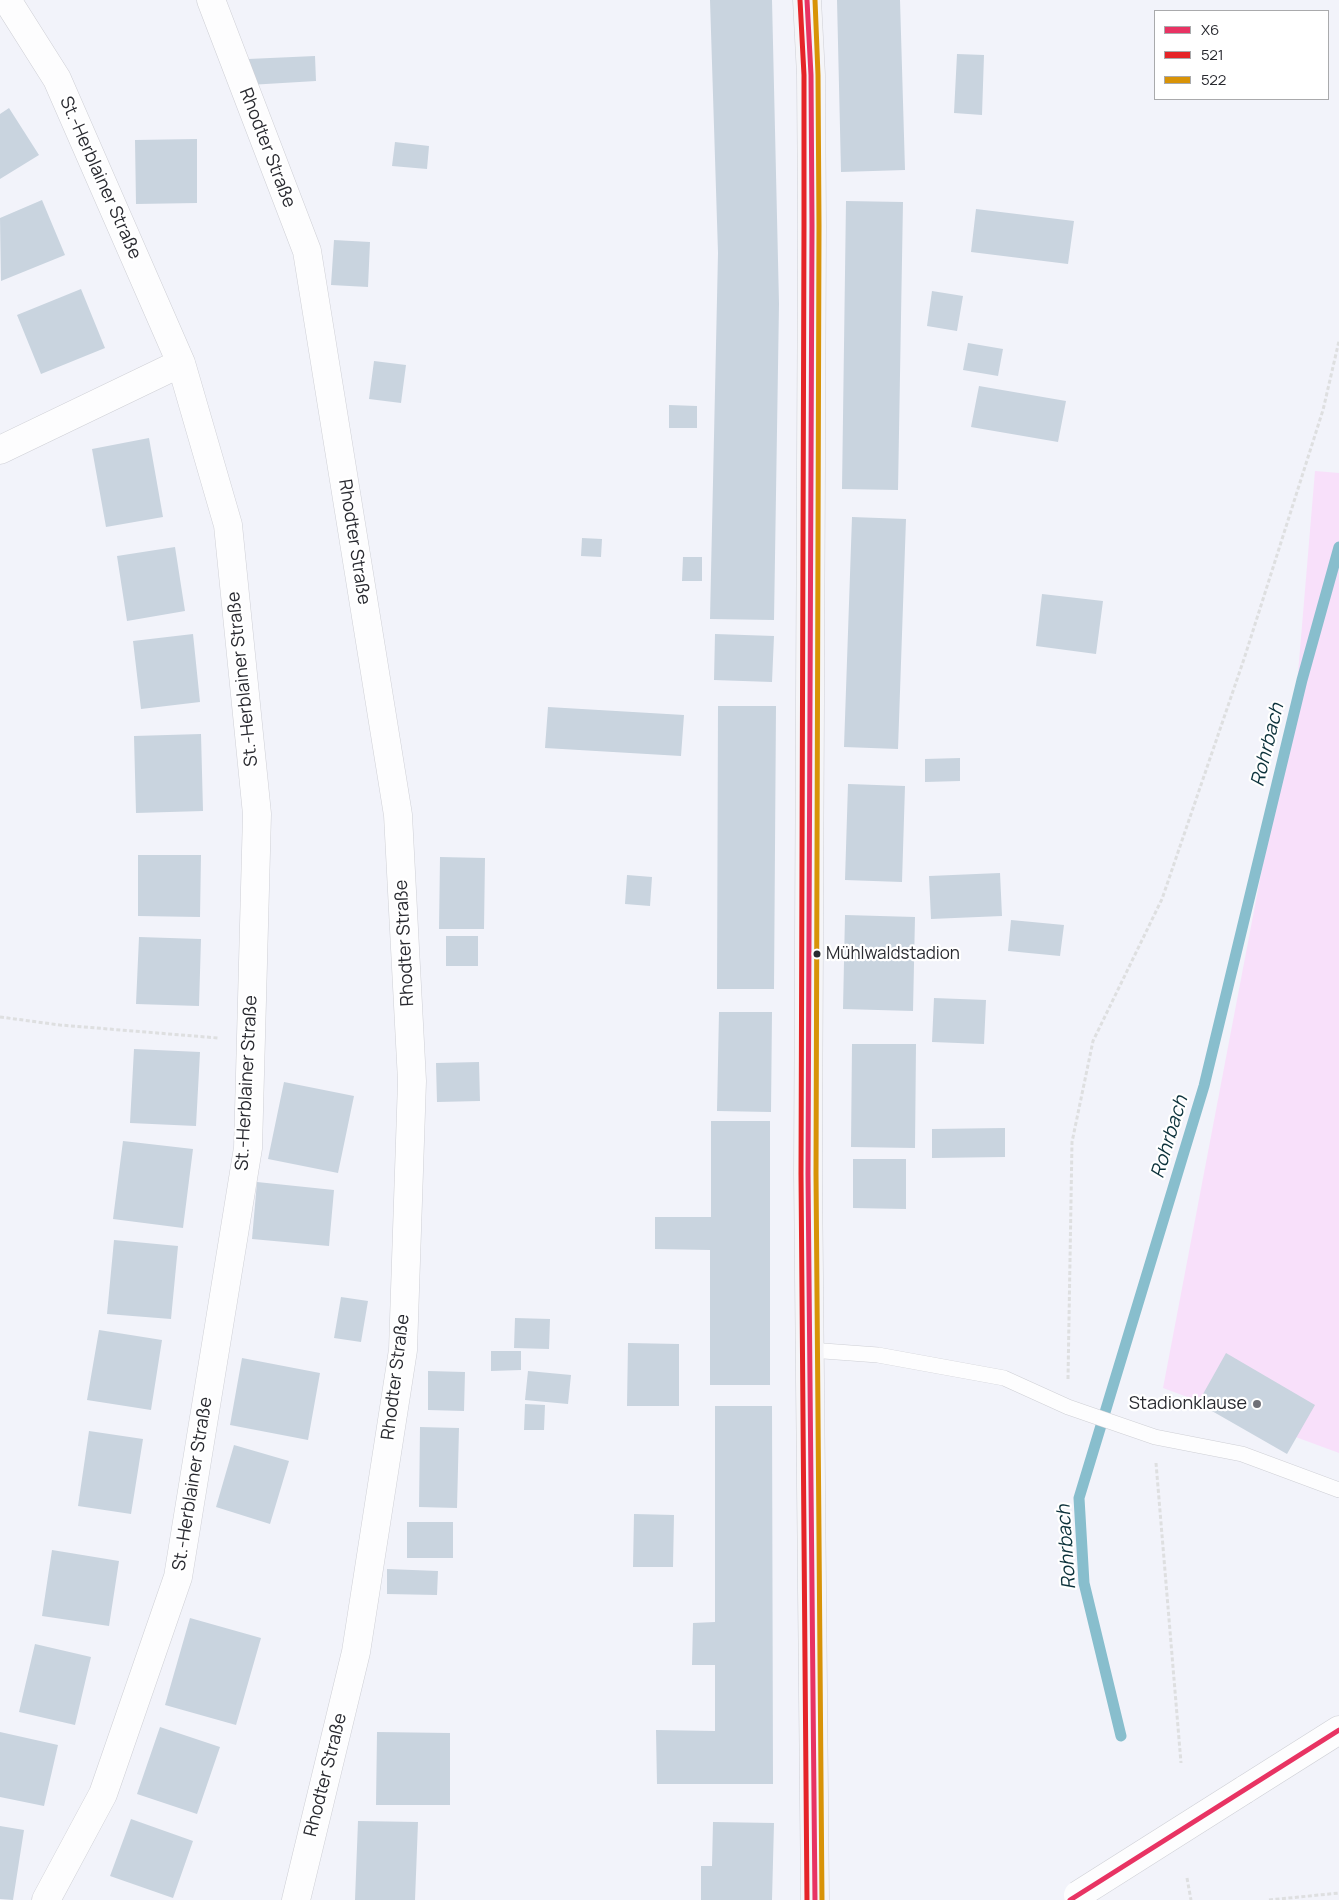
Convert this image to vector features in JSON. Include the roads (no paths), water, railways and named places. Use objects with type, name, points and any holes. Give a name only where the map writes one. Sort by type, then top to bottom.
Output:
[{"type":"main road","points":[[806,0],[811,75],[812,207],[810,1350],[815,1900]]},
{"type":"street","name":"St.-Herblainer Straße","points":[[7,0],[57,79],[181,363],[228,525],[257,814],[248,1148],[178,1577],[103,1794],[46,1900]]},
{"type":"street","name":"Rhodter Straße","points":[[211,0],[307,251],[398,815],[412,1081],[403,1350],[356,1652],[296,1900]]},
{"type":"street","points":[[0,450],[181,363]]},
{"type":"street","points":[[1074,1897],[1339,1730]]},
{"type":"lane","points":[[810,1350],[878,1355],[1004,1378],[1068,1407],[1154,1437],[1242,1454],[1339,1490]]},
{"type":"waterway","name":"Rohrbach","points":[[1121,1736],[1084,1583],[1079,1498],[1204,1086],[1302,680],[1339,547]]},
{"type":"place","name":"Mühlwaldstadion","points":[[817,954]]},
{"type":"place","name":"Stadionklause","points":[[1257,1404]]}]
